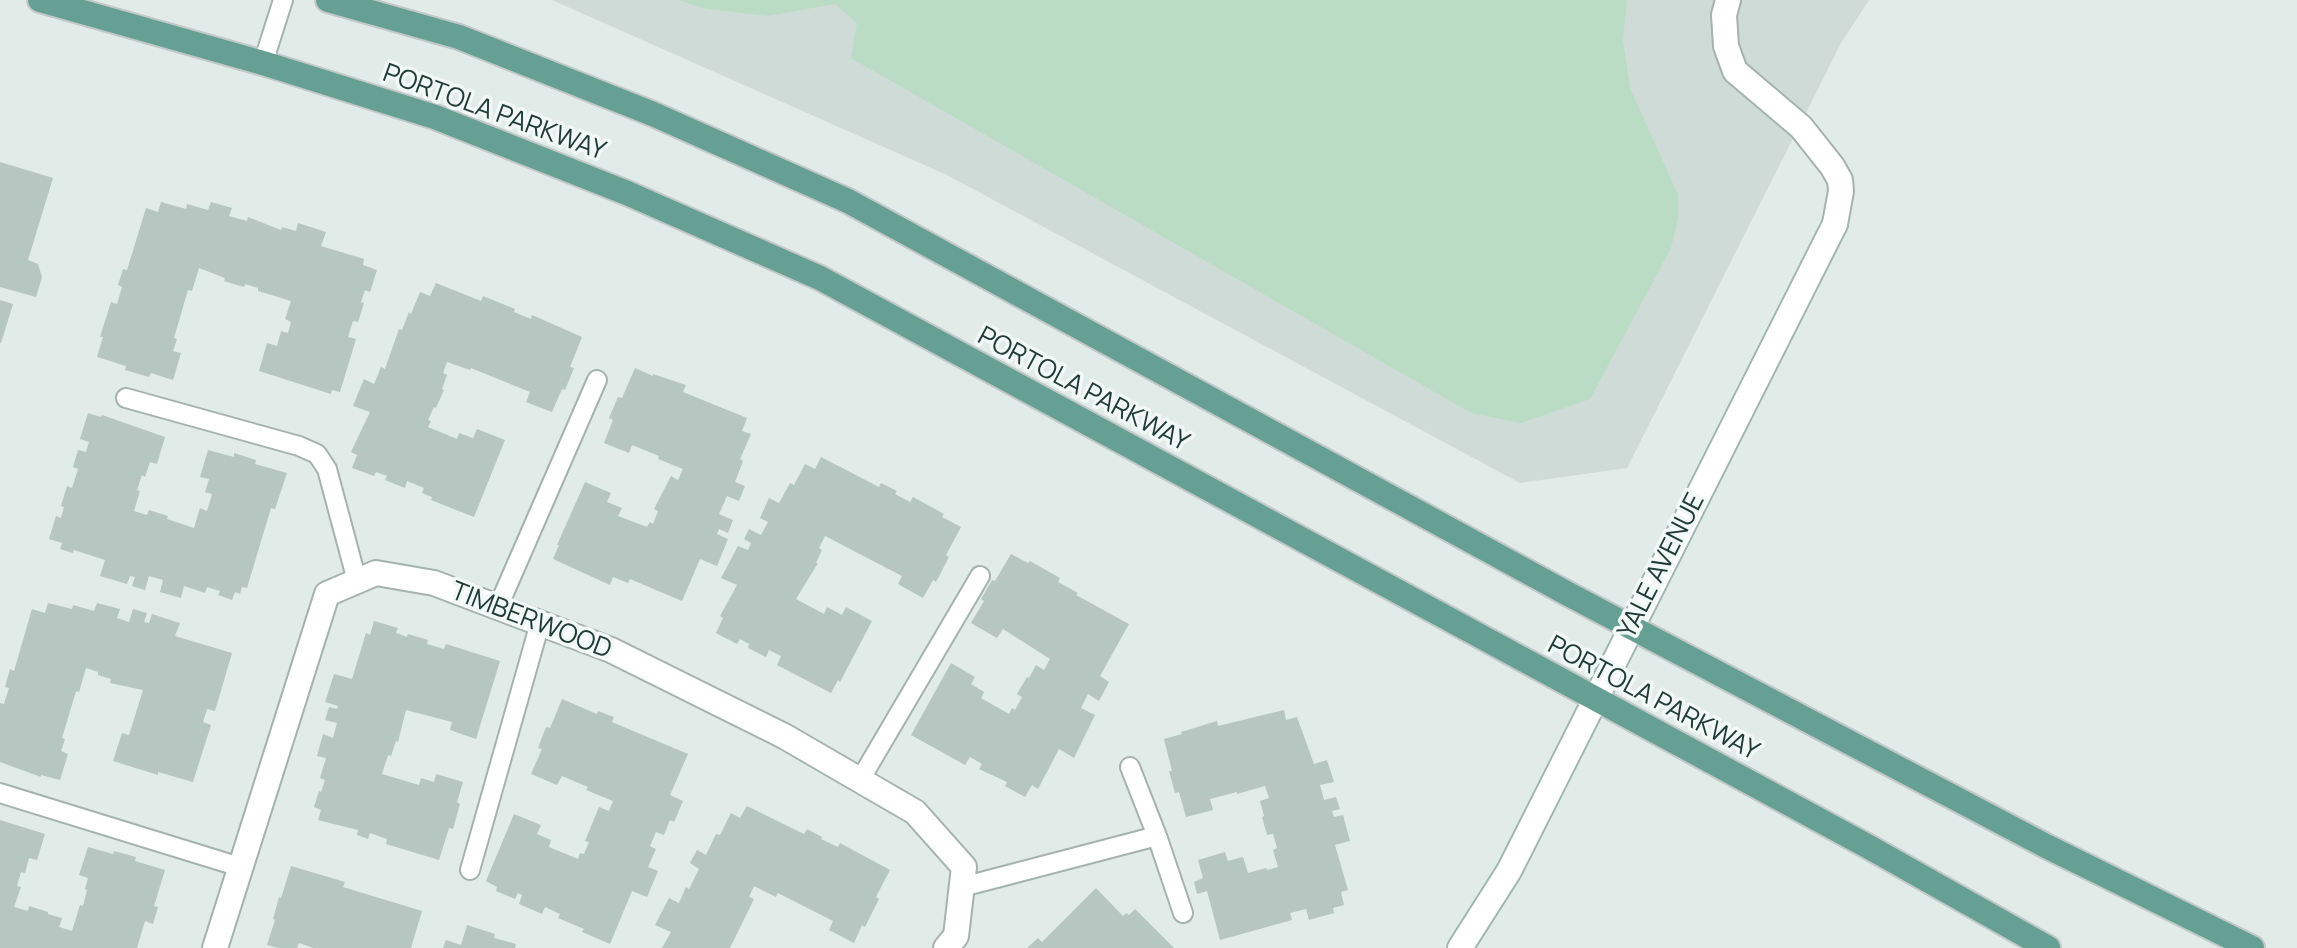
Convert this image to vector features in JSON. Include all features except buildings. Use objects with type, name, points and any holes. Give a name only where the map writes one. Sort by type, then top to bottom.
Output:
[{"type":"main road","name":"PORTOLA PARKWAY","points":[[40,0],[263,63],[435,117],[627,193],[820,278],[1869,847],[2048,948]]},
{"type":"main road","name":"PORTOLA PARKWAY","points":[[328,0],[459,37],[653,114],[848,201],[1570,595],[2046,846],[2252,948]]},
{"type":"street","name":"YALE AVENUE","points":[[1460,948],[1509,871],[1835,224],[1841,191],[1840,180],[1832,166],[1801,127],[1735,71],[1726,46],[1724,15],[1728,0]]},
{"type":"street","name":"TIMBERWOOD","points":[[215,948],[327,594],[376,573],[434,583],[611,650],[784,736],[915,812],[964,867],[956,936],[946,948]]},
{"type":"lane","points":[[263,63],[283,0]]},
{"type":"lane","points":[[498,607],[597,380]]},
{"type":"lane","points":[[126,398],[299,446],[317,454],[327,469],[357,581]]},
{"type":"lane","points":[[860,780],[980,576]]},
{"type":"lane","points":[[470,870],[540,623]]},
{"type":"lane","points":[[1130,767],[1183,913]]},
{"type":"lane","points":[[0,793],[240,867]]},
{"type":"lane","points":[[962,887],[1157,836]]},
{"type":"shaded area","points":[[552,0],[1869,0],[1841,43],[1627,468],[1520,483],[947,175]]},
{"type":"green space","points":[[679,0],[1627,0],[1623,40],[1630,88],[1678,195],[1678,219],[1671,248],[1590,399],[1521,423],[1471,413],[851,58],[857,23],[835,4],[767,16],[702,8]]}]
